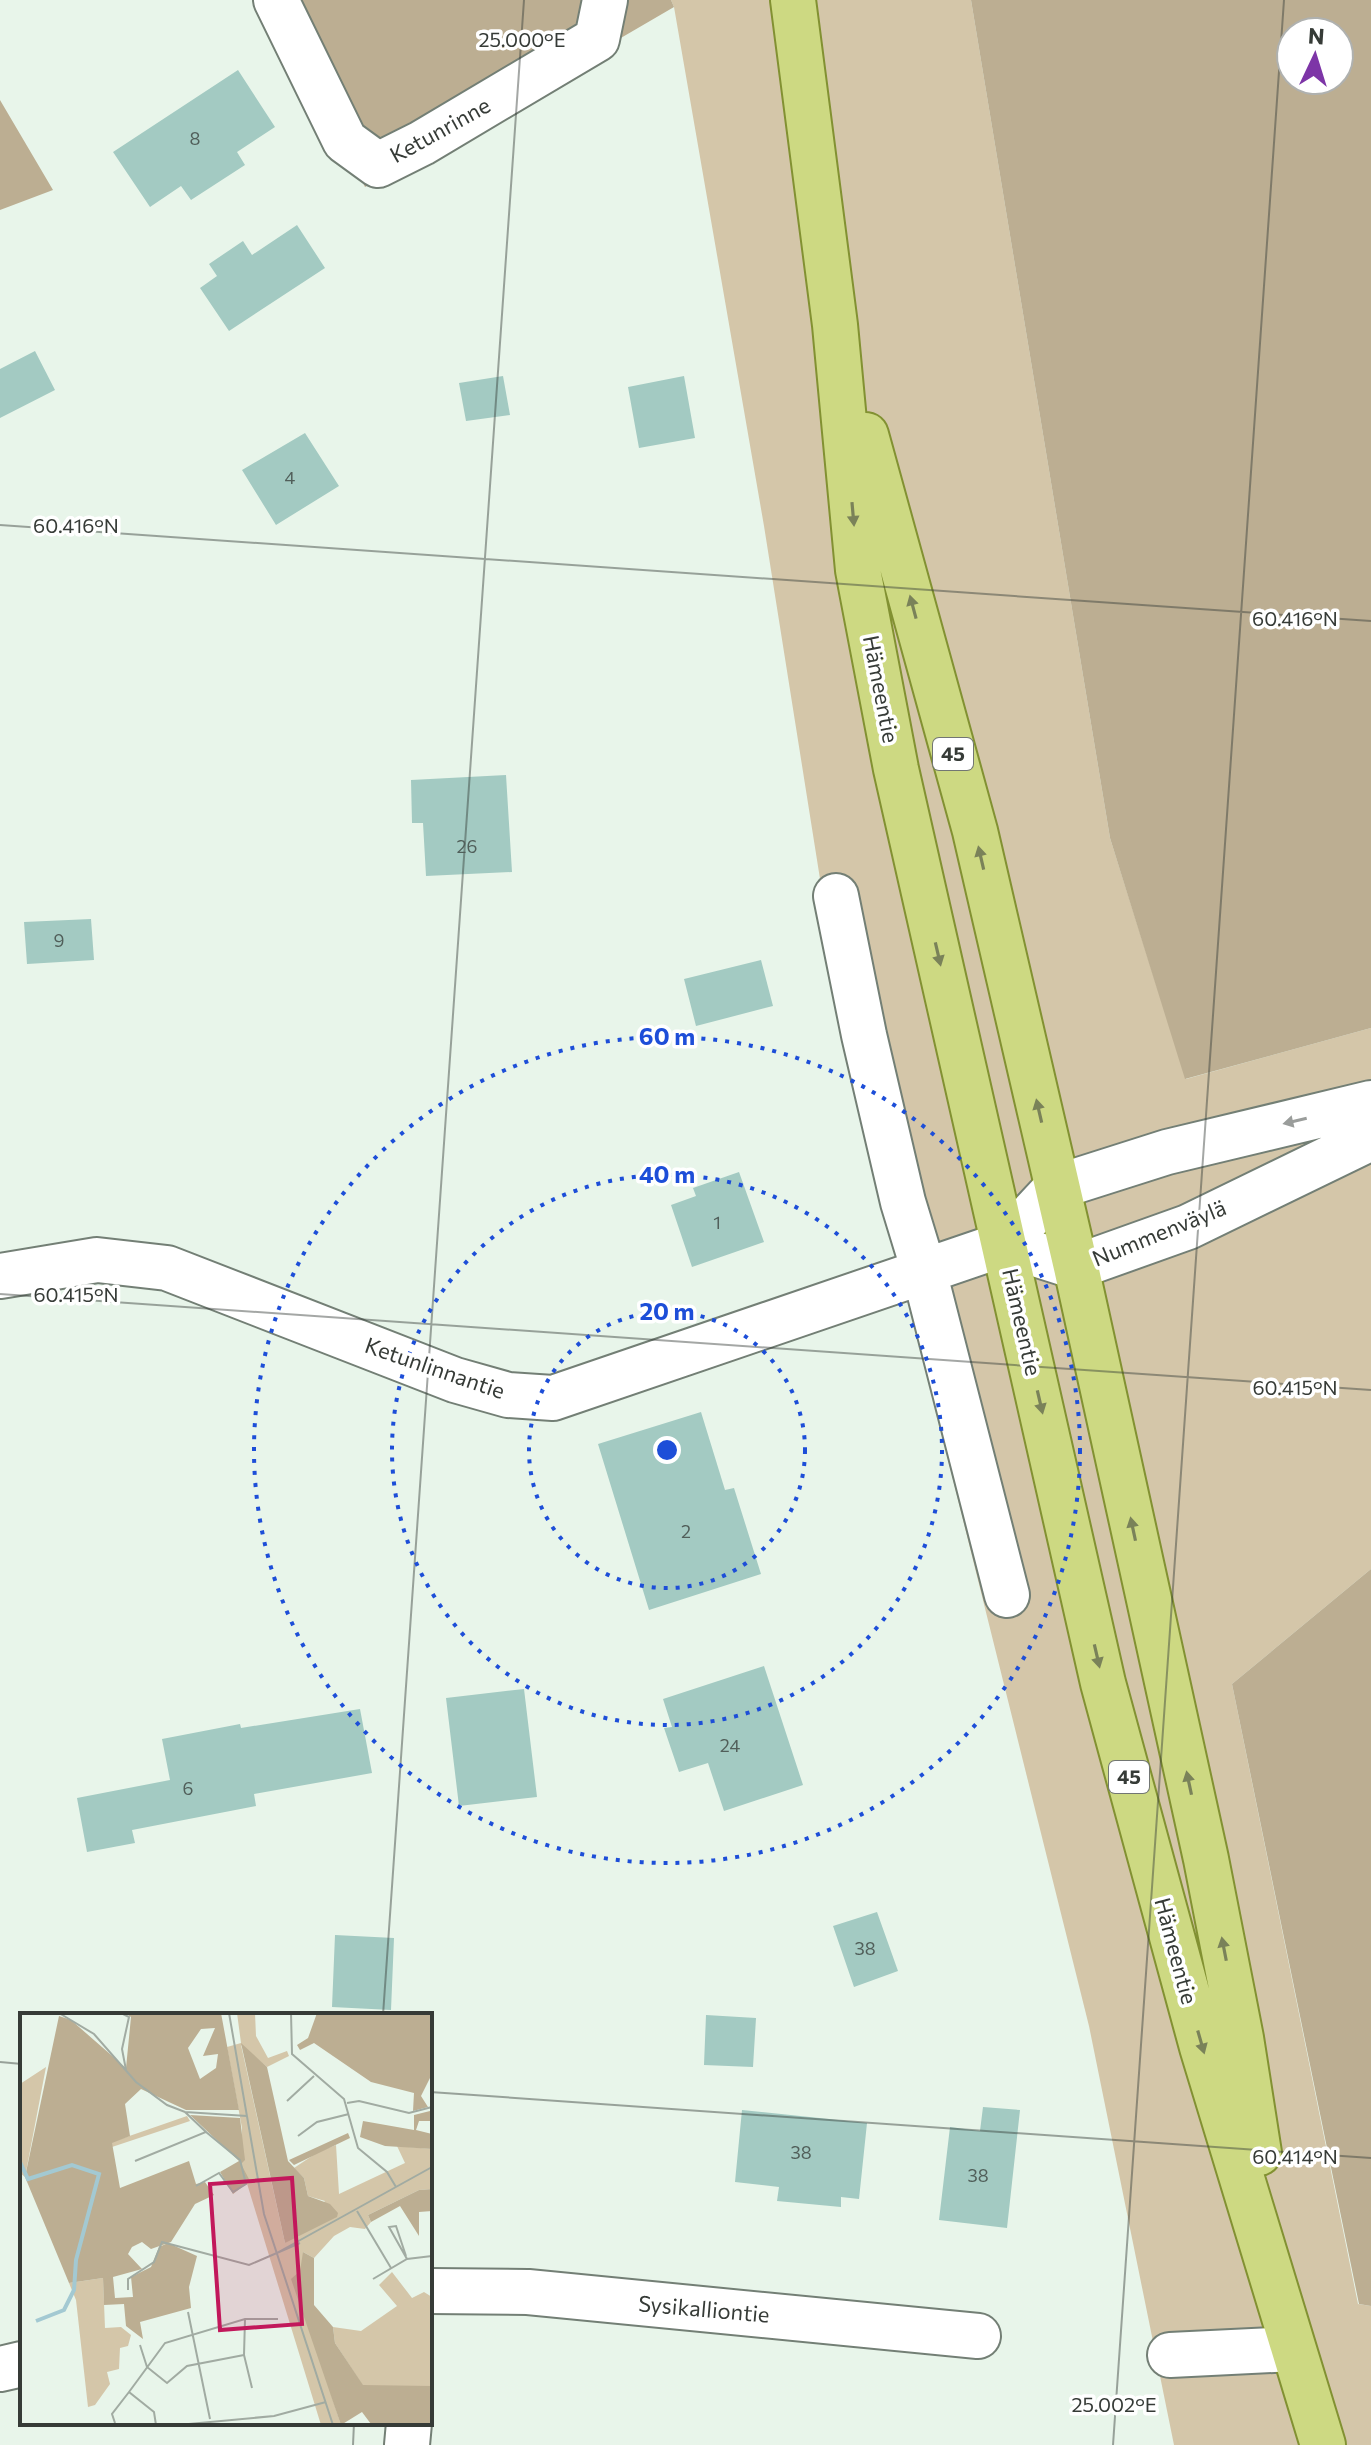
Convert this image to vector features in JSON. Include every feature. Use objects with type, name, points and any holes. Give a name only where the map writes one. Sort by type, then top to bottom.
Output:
[{"type":"main road","name":"Hämeentie","points":[[793,0],[835,325],[858,570],[896,769],[1103,1683],[1202,2047],[1323,2445]]},
{"type":"main road","name":"Hämeentie","points":[[835,325],[975,831],[1076,1267],[1209,1874],[1241,2038],[1281,2303]]},
{"type":"main road","name":"Hämeentie","points":[[1298,2364],[1315,2445]]},
{"type":"street","name":"Ketunrinne","points":[[276,0],[345,141],[378,165],[422,143],[597,39],[605,0]]},
{"type":"street","points":[[836,896],[903,1202],[924,1271],[1007,1595]]},
{"type":"street","points":[[1004,1244],[1057,1187],[1167,1152],[1371,1103]]},
{"type":"street","name":"Nummenväylä","points":[[1004,1244],[1076,1267],[1188,1227],[1371,1138]]},
{"type":"street","name":"Ketunlinnantie","points":[[0,1276],[97,1260],[167,1268],[455,1380],[508,1395],[553,1398],[1004,1244]]},
{"type":"street","name":"Sysikalliontie","points":[[432,2291],[528,2292],[978,2336]]},
{"type":"street","points":[[1170,2355],[1298,2364]]},
{"type":"street","points":[[0,2369],[20,2364]]},
{"type":"street","points":[[407,2445],[409,2425]]},
{"type":"shaded area","points":[[278,0],[671,0],[674,7],[365,187]]},
{"type":"shaded area","points":[[671,0],[971,0],[1110,838],[1186,1079],[1371,1028],[1371,1569],[1232,1684],[1358,2304],[1371,2306],[1371,2445],[1174,2445],[1089,2026],[907,1295],[824,904],[764,526]]},
{"type":"shaded area","points":[[971,0],[1371,0],[1371,1028],[1185,1079],[1110,838]]},
{"type":"shaded area","points":[[0,100],[53,190],[0,210]]},
{"type":"shaded area","points":[[1371,1569],[1371,2306],[1359,2304],[1232,1684]]},
{"type":"building","points":[[238,70],[275,127],[237,152],[245,165],[191,200],[181,186],[150,207],[113,152]]},
{"type":"building","points":[[297,225],[325,268],[229,331],[200,288],[217,276],[209,264],[243,241],[252,255]]},
{"type":"building","points":[[35,351],[55,390],[0,418],[0,369]]},
{"type":"building","points":[[503,376],[510,415],[466,421],[459,383]]},
{"type":"building","points":[[684,376],[695,438],[639,448],[628,387]]},
{"type":"building","points":[[305,433],[339,486],[276,525],[242,470]]},
{"type":"building","points":[[506,775],[512,872],[426,876],[423,823],[412,823],[411,780]]},
{"type":"building","points":[[91,919],[94,960],[27,964],[24,922]]},
{"type":"building","points":[[761,960],[773,1006],[696,1026],[684,979]]},
{"type":"building","points":[[739,1172],[764,1242],[692,1267],[671,1205],[696,1196],[693,1188]]},
{"type":"building","points":[[701,1412],[725,1490],[734,1488],[761,1574],[649,1610],[598,1444]]},
{"type":"building","points":[[764,1666],[803,1785],[724,1811],[708,1763],[679,1772],[664,1728],[672,1727],[663,1699]]},
{"type":"building","points":[[524,1689],[537,1797],[459,1806],[446,1698]]},
{"type":"building","points":[[360,1709],[372,1773],[254,1794],[256,1806],[132,1830],[135,1843],[87,1852],[77,1798],[170,1780],[162,1739],[240,1724],[241,1728]]},
{"type":"building","points":[[877,1912],[898,1971],[854,1987],[833,1926]]},
{"type":"building","points":[[335,1935],[394,1938],[391,2010],[332,2007]]},
{"type":"building","points":[[706,2015],[756,2018],[753,2067],[704,2065]]},
{"type":"building","points":[[983,2107],[1020,2110],[1007,2228],[939,2220],[950,2127],[980,2131]]},
{"type":"building","points":[[742,2110],[867,2123],[859,2199],[841,2197],[841,2207],[777,2201],[779,2187],[735,2182]]}]
